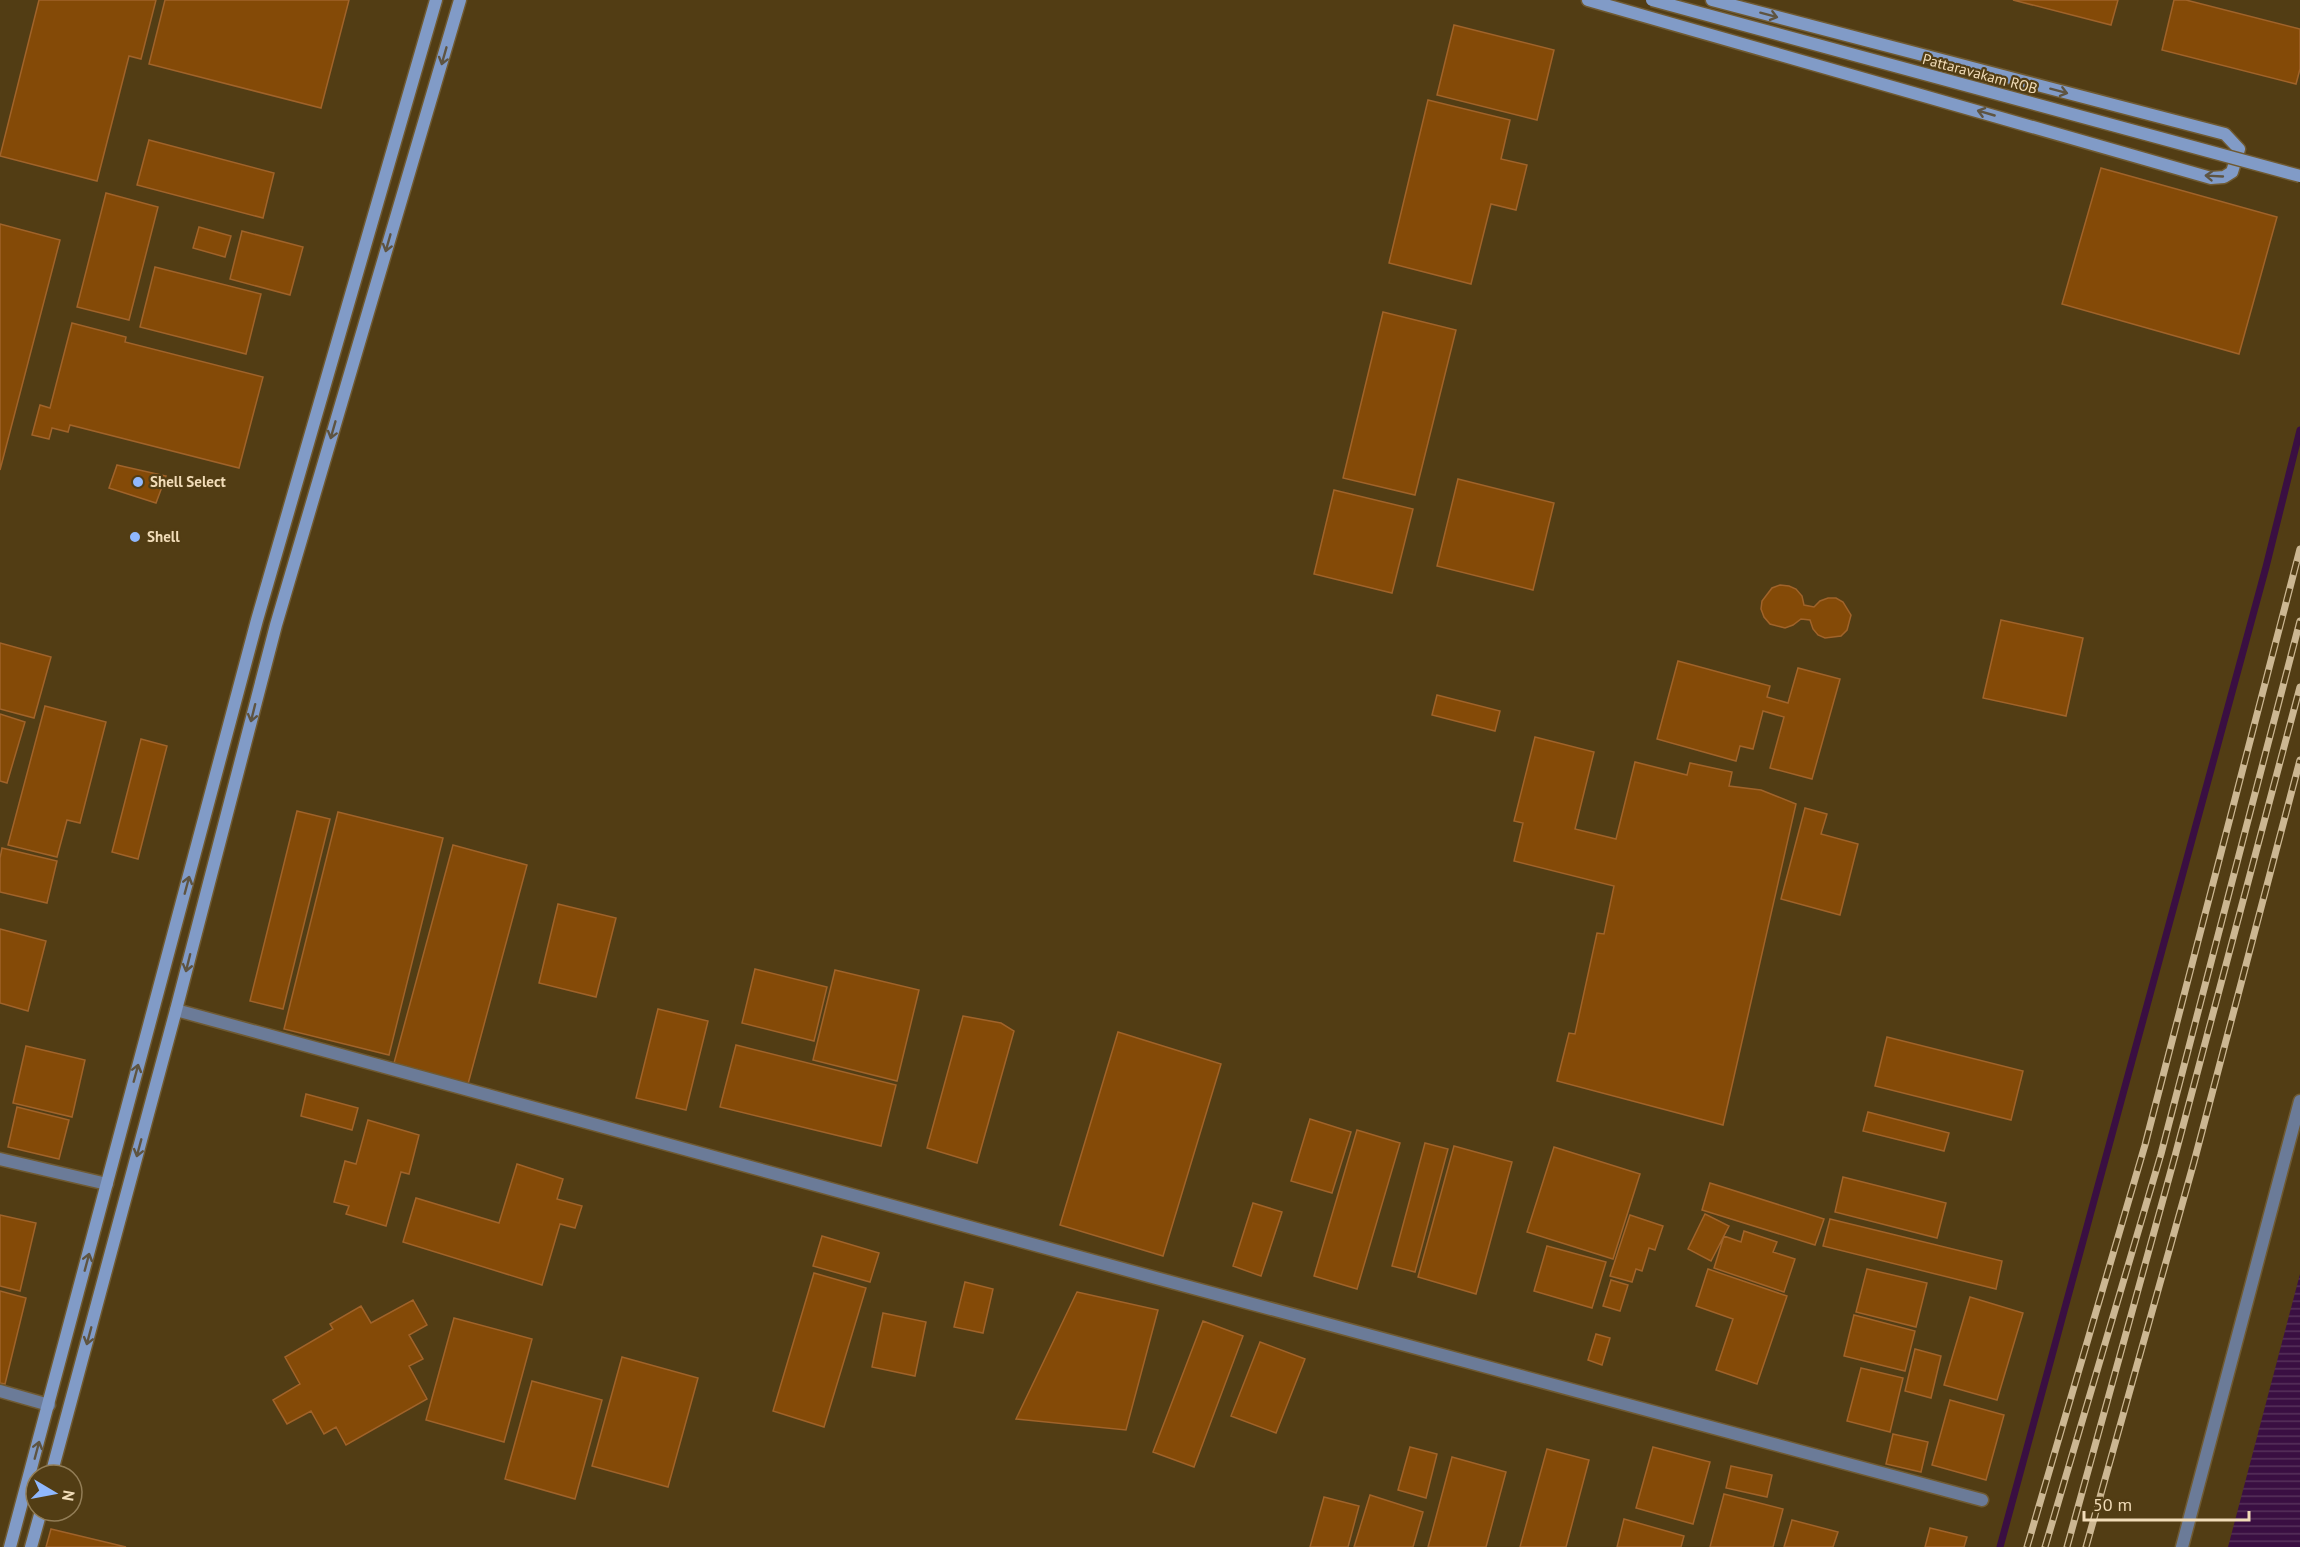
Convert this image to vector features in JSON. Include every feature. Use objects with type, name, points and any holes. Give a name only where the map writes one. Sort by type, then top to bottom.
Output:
[{"type":"main road","points":[[10,1547],[257,621],[436,0]]},
{"type":"main road","points":[[54,1463],[176,1010],[276,625],[460,0]]},
{"type":"main road","points":[[1588,0],[2211,178],[2224,177],[2232,172],[2239,149],[2225,134],[1712,0]]},
{"type":"main road","name":"Pattaravakam ROB","points":[[1653,0],[2300,176]]},
{"type":"main road","points":[[154,1004],[176,1010]]},
{"type":"main road","points":[[31,1547],[38,1523]]},
{"type":"street","points":[[176,1010],[1168,1282],[1982,1500]]},
{"type":"street","points":[[2182,1547],[2300,1101]]},
{"type":"street","points":[[0,1159],[107,1184]]},
{"type":"street","points":[[0,1391],[49,1405]]},
{"type":"shaded area","points":[[2300,1274],[2300,1547],[2228,1547]]},
{"type":"building","points":[[39,0],[156,0],[141,59],[129,56],[97,181],[0,156]]},
{"type":"building","points":[[165,0],[349,0],[321,108],[149,64]]},
{"type":"building","points":[[2013,0],[2118,0],[2111,25]]},
{"type":"building","points":[[2174,0],[2186,0],[2300,29],[2300,69],[2296,84],[2162,50]]},
{"type":"building","points":[[1454,25],[1554,50],[1537,120],[1437,95]]},
{"type":"building","points":[[1428,100],[1510,120],[1501,159],[1527,165],[1516,210],[1491,204],[1471,284],[1389,263]]},
{"type":"building","points":[[149,140],[274,173],[263,218],[137,185]]},
{"type":"building","points":[[2101,168],[2277,217],[2239,354],[2062,304]]},
{"type":"building","points":[[106,193],[158,207],[129,320],[77,307]]},
{"type":"building","points":[[0,224],[60,240],[0,470]]},
{"type":"building","points":[[199,227],[231,236],[225,257],[193,248]]},
{"type":"building","points":[[242,231],[303,247],[290,295],[230,279]]},
{"type":"building","points":[[155,267],[261,294],[246,354],[140,327]]},
{"type":"building","points":[[1383,312],[1456,330],[1415,495],[1343,478]]},
{"type":"building","points":[[72,323],[126,337],[125,342],[263,377],[239,468],[70,425],[68,432],[52,428],[49,439],[32,435],[40,405],[50,408]]},
{"type":"building","name":"Shell Select","points":[[117,465],[166,476],[156,503],[109,488]]},
{"type":"building","points":[[1458,479],[1554,503],[1533,590],[1437,566]]},
{"type":"building","points":[[1334,490],[1413,509],[1392,593],[1314,574]]},
{"type":"building","points":[[1780,585],[1796,589],[1802,596],[1804,605],[1814,607],[1820,601],[1828,598],[1836,598],[1843,602],[1851,615],[1847,630],[1841,636],[1825,638],[1813,629],[1810,620],[1801,619],[1785,628],[1770,624],[1761,609],[1762,601],[1772,588]]},
{"type":"building","points":[[2001,620],[2083,638],[2066,716],[1983,698]]},
{"type":"building","points":[[0,643],[51,657],[34,718],[0,709]]},
{"type":"building","points":[[1678,661],[1770,686],[1767,697],[1788,703],[1798,668],[1840,679],[1812,779],[1770,768],[1784,717],[1763,711],[1753,749],[1740,746],[1736,761],[1657,739]]},
{"type":"building","points":[[1437,695],[1500,711],[1495,731],[1432,715]]},
{"type":"building","points":[[45,706],[106,722],[80,823],[67,820],[57,857],[8,845]]},
{"type":"building","points":[[0,714],[25,722],[7,783],[0,781]]},
{"type":"building","points":[[1535,737],[1594,752],[1575,829],[1616,839],[1635,762],[1687,775],[1690,763],[1732,772],[1729,786],[1761,790],[1796,804],[1723,1125],[1557,1081],[1569,1033],[1575,1034],[1597,933],[1604,934],[1614,886],[1514,861],[1523,823],[1514,821]]},
{"type":"building","points":[[141,739],[167,746],[138,859],[112,852]]},
{"type":"building","points":[[1805,808],[1827,814],[1821,834],[1858,844],[1840,915],[1781,899]]},
{"type":"building","points":[[297,811],[330,819],[283,1009],[250,1001]]},
{"type":"building","points":[[338,812],[443,838],[389,1055],[284,1029]]},
{"type":"building","points":[[453,845],[527,865],[468,1084],[394,1063]]},
{"type":"building","points":[[2,848],[57,861],[47,903],[0,892]]},
{"type":"building","points":[[558,904],[616,918],[596,997],[539,983]]},
{"type":"building","points":[[0,929],[46,941],[28,1011],[0,1003]]},
{"type":"building","points":[[755,969],[827,987],[814,1041],[742,1023]]},
{"type":"building","points":[[835,970],[919,990],[897,1081],[813,1060]]},
{"type":"building","points":[[658,1009],[708,1021],[686,1110],[636,1098]]},
{"type":"building","points":[[963,1016],[1001,1023],[1014,1031],[977,1163],[927,1148]]},
{"type":"building","points":[[1118,1032],[1221,1064],[1163,1256],[1060,1225]]},
{"type":"building","points":[[1887,1037],[2023,1071],[2011,1120],[1875,1086]]},
{"type":"building","points":[[736,1045],[896,1085],[881,1146],[720,1107]]},
{"type":"building","points":[[26,1046],[85,1060],[72,1117],[13,1103]]},
{"type":"building","points":[[306,1094],[358,1108],[352,1130],[301,1116]]},
{"type":"building","points":[[17,1107],[69,1120],[59,1159],[8,1147]]},
{"type":"building","points":[[1868,1112],[1949,1133],[1944,1151],[1863,1131]]},
{"type":"building","points":[[1310,1119],[1351,1132],[1332,1193],[1291,1181]]},
{"type":"building","points":[[368,1120],[419,1135],[409,1174],[401,1172],[386,1226],[346,1214],[349,1206],[334,1202],[345,1161],[356,1164]]},
{"type":"building","points":[[1357,1130],[1400,1143],[1357,1289],[1314,1276]]},
{"type":"building","points":[[1425,1143],[1448,1149],[1415,1272],[1392,1266]]},
{"type":"building","points":[[1454,1146],[1512,1162],[1476,1294],[1418,1277]]},
{"type":"building","points":[[1554,1147],[1640,1174],[1613,1259],[1527,1232]]},
{"type":"building","points":[[517,1164],[563,1179],[557,1199],[582,1206],[575,1228],[560,1224],[542,1285],[403,1242],[416,1198],[499,1223]]},
{"type":"building","points":[[1843,1177],[1946,1203],[1937,1238],[1835,1212]]},
{"type":"building","points":[[1710,1183],[1824,1219],[1815,1245],[1702,1210]]},
{"type":"building","points":[[1253,1203],[1282,1212],[1261,1276],[1233,1266]]},
{"type":"building","points":[[1705,1214],[1729,1226],[1711,1261],[1688,1249]]},
{"type":"building","points":[[0,1215],[36,1223],[20,1291],[0,1286]]},
{"type":"building","points":[[1630,1215],[1663,1226],[1655,1250],[1649,1248],[1642,1271],[1636,1269],[1632,1282],[1610,1276]]},
{"type":"building","points":[[1830,1219],[2002,1261],[1996,1289],[1823,1246]]},
{"type":"building","points":[[1744,1231],[1777,1242],[1773,1252],[1795,1259],[1784,1292],[1714,1268],[1724,1236],[1741,1242]]},
{"type":"building","points":[[822,1236],[879,1253],[870,1282],[813,1266]]},
{"type":"building","points":[[1547,1246],[1606,1262],[1592,1308],[1534,1291]]},
{"type":"building","points":[[1708,1269],[1787,1296],[1757,1384],[1716,1370],[1733,1319],[1696,1306]]},
{"type":"building","points":[[1867,1269],[1927,1283],[1916,1327],[1856,1312]]},
{"type":"building","points":[[814,1273],[866,1288],[824,1427],[773,1411]]},
{"type":"building","points":[[1611,1280],[1628,1285],[1620,1311],[1603,1306]]},
{"type":"building","points":[[965,1282],[993,1289],[983,1333],[954,1327]]},
{"type":"building","points":[[0,1291],[26,1298],[5,1384],[0,1383]]},
{"type":"building","points":[[1077,1292],[1158,1310],[1126,1430],[1016,1419]]},
{"type":"building","points":[[1970,1297],[2023,1313],[1997,1400],[1944,1385]]},
{"type":"building","points":[[413,1300],[427,1325],[409,1335],[423,1359],[409,1366],[427,1399],[346,1445],[336,1427],[324,1434],[311,1411],[287,1424],[273,1400],[300,1384],[285,1357],[333,1329],[330,1324],[361,1306],[371,1323]]},
{"type":"building","points":[[883,1313],[926,1322],[915,1376],[872,1367]]},
{"type":"building","points":[[1854,1315],[1915,1331],[1905,1371],[1844,1356]]},
{"type":"building","points":[[454,1318],[532,1339],[504,1442],[426,1420]]},
{"type":"building","points":[[1203,1321],[1243,1336],[1194,1467],[1153,1452]]},
{"type":"building","points":[[1596,1334],[1610,1338],[1602,1365],[1588,1360]]},
{"type":"building","points":[[1260,1342],[1305,1359],[1276,1433],[1231,1416]]},
{"type":"building","points":[[1915,1349],[1941,1356],[1931,1398],[1905,1391]]},
{"type":"building","points":[[622,1357],[698,1378],[668,1487],[592,1466]]},
{"type":"building","points":[[1861,1368],[1903,1378],[1890,1432],[1847,1421]]},
{"type":"building","points":[[532,1381],[602,1400],[575,1499],[505,1479]]},
{"type":"building","points":[[1950,1400],[2004,1415],[1986,1480],[1932,1465]]},
{"type":"building","points":[[1893,1434],[1928,1442],[1921,1472],[1886,1464]]},
{"type":"building","points":[[1410,1447],[1437,1454],[1426,1498],[1398,1490]]},
{"type":"building","points":[[1653,1447],[1710,1462],[1693,1524],[1636,1508]]},
{"type":"building","points":[[1547,1449],[1589,1460],[1566,1547],[1520,1547]]},
{"type":"building","points":[[1452,1457],[1506,1472],[1486,1547],[1428,1547]]},
{"type":"building","points":[[1731,1466],[1772,1475],[1767,1497],[1726,1488]]},
{"type":"building","points":[[1724,1494],[1783,1509],[1773,1547],[1710,1547]]},
{"type":"building","points":[[1370,1495],[1423,1512],[1413,1547],[1354,1547]]},
{"type":"building","points":[[1324,1497],[1359,1506],[1348,1547],[1310,1547]]},
{"type":"building","points":[[1624,1519],[1684,1536],[1681,1547],[1617,1547]]},
{"type":"building","points":[[1792,1520],[1838,1532],[1833,1547],[1784,1547]]},
{"type":"building","points":[[1930,1528],[1967,1537],[1964,1547],[1925,1547]]},
{"type":"building","points":[[51,1529],[126,1547],[46,1547]]},
{"type":"waterway","points":[[2000,1547],[2266,567],[2300,430]]},
{"type":"railway","points":[[2027,1547],[2145,1145],[2300,549]]},
{"type":"railway","points":[[2045,1547],[2161,1154],[2300,621]]},
{"type":"railway","points":[[2067,1547],[2175,1156],[2300,687]]},
{"type":"railway","points":[[2086,1547],[2194,1162],[2300,760]]},
{"type":"place","name":"Shell Select","points":[[138,482]]},
{"type":"place","name":"Shell","points":[[135,537]]}]
